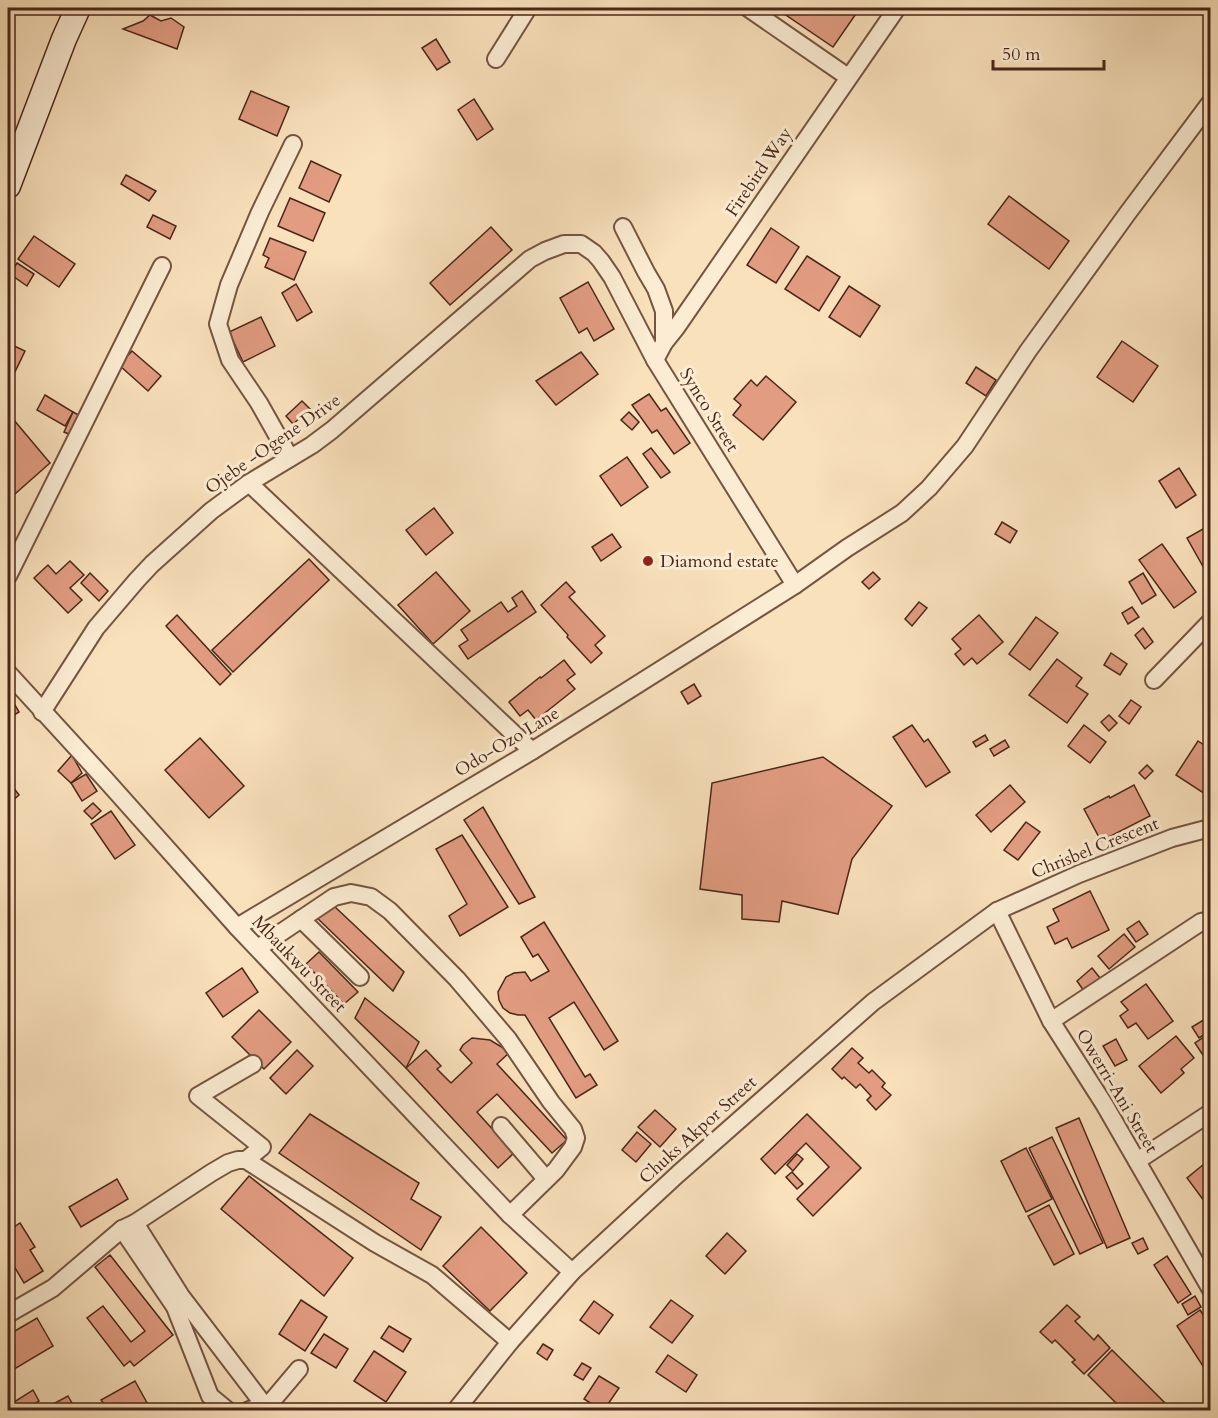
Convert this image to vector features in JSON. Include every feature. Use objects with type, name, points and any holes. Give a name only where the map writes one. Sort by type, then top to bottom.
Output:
[{"type":"street","points":[[8,186],[78,8]]},
{"type":"street","points":[[496,58],[528,8]]},
{"type":"street","points":[[748,8],[848,77]]},
{"type":"street","name":"Firebird Way","points":[[655,360],[664,343],[897,8]]},
{"type":"street","name":"Odo-Ozo Lane","points":[[237,927],[531,751],[795,585],[902,513],[929,488],[965,446],[1028,351],[1126,214],[1210,103]]},
{"type":"street","points":[[290,458],[259,402],[230,360],[218,324],[229,285],[260,212],[293,144]]},
{"type":"street","points":[[623,227],[656,289],[664,311],[664,343]]},
{"type":"street","name":"Ojebe -Ogene Drive","points":[[42,712],[96,628],[152,564],[210,511],[249,483],[312,445],[350,416],[530,259],[564,244],[581,244],[594,253]]},
{"type":"street","name":"Synco Street","points":[[594,253],[612,277],[655,360],[795,585]]},
{"type":"street","points":[[8,576],[162,266]]},
{"type":"street","points":[[249,483],[531,751]]},
{"type":"street","points":[[1154,680],[1210,621]]},
{"type":"street","name":"Mbaukwu Street","points":[[8,673],[237,927],[510,1215],[572,1272]]},
{"type":"street","name":"Chrisbel Crescent","points":[[997,911],[1089,870],[1172,838],[1210,828]]},
{"type":"street","points":[[258,948],[333,897],[351,893],[371,897],[390,911],[458,979],[508,1039],[573,1129],[576,1138],[573,1147],[556,1170],[510,1215]]},
{"type":"street","name":"Owerri-Ani Street","points":[[997,911],[1051,1021],[1104,1104],[1210,1288]]},
{"type":"street","name":"Chuks Akpor Street","points":[[456,1410],[510,1342],[572,1272],[678,1174],[873,1002],[997,911]]},
{"type":"street","points":[[301,919],[360,977]]},
{"type":"street","points":[[1051,1021],[1201,922],[1210,920]]},
{"type":"street","points":[[246,1160],[262,1147],[198,1096],[253,1064]]},
{"type":"street","points":[[1137,1161],[1210,1113]]},
{"type":"street","points":[[501,1126],[546,1179]]},
{"type":"street","points":[[8,1314],[53,1288],[128,1226],[228,1163],[246,1160],[375,1243],[432,1275],[510,1342]]},
{"type":"street","points":[[128,1226],[261,1409],[272,1401],[299,1369]]},
{"type":"street","points":[[128,1226],[175,1307],[210,1396],[227,1410]]},
{"type":"building","points":[[787,8],[860,8],[833,47],[783,13]]},
{"type":"building","points":[[150,15],[161,21],[171,18],[184,27],[177,49],[123,29],[143,21]]},
{"type":"building","points":[[436,39],[450,62],[437,70],[422,48]]},
{"type":"building","points":[[251,91],[289,107],[277,136],[239,119]]},
{"type":"building","points":[[474,99],[493,129],[477,140],[458,110]]},
{"type":"building","points":[[311,161],[341,175],[329,202],[299,188]]},
{"type":"building","points":[[126,175],[156,191],[149,201],[121,184]]},
{"type":"building","points":[[1009,196],[1069,241],[1049,269],[988,224]]},
{"type":"building","points":[[290,198],[325,213],[313,241],[278,226]]},
{"type":"building","points":[[153,215],[176,226],[170,239],[147,227]]},
{"type":"building","points":[[491,227],[512,250],[450,305],[430,283]]},
{"type":"building","points":[[771,228],[799,247],[776,283],[747,265]]},
{"type":"building","points":[[34,236],[75,264],[59,287],[18,259]]},
{"type":"building","points":[[270,238],[306,252],[294,280],[265,267],[269,258],[263,255]]},
{"type":"building","points":[[807,256],[840,277],[819,311],[785,289]]},
{"type":"building","points":[[17,263],[34,274],[27,286],[10,274]]},
{"type":"building","points":[[588,282],[614,329],[594,341],[587,328],[579,333],[560,298]]},
{"type":"building","points":[[296,284],[312,312],[297,321],[282,293]]},
{"type":"building","points":[[849,286],[880,306],[860,337],[829,317]]},
{"type":"building","points":[[261,317],[275,346],[243,362],[229,332]]},
{"type":"building","points":[[1122,341],[1158,366],[1133,402],[1097,377]]},
{"type":"building","points":[[8,343],[25,351],[12,378],[8,376]]},
{"type":"building","points":[[132,351],[161,376],[148,391],[119,365]]},
{"type":"building","points":[[581,352],[598,374],[556,405],[536,381]]},
{"type":"building","points":[[976,367],[996,380],[986,396],[966,383]]},
{"type":"building","points":[[766,376],[796,402],[763,440],[733,415],[741,405],[734,399],[751,380],[757,386]]},
{"type":"building","points":[[649,394],[661,411],[666,408],[690,443],[674,454],[657,430],[652,433],[632,405]]},
{"type":"building","points":[[45,395],[73,412],[65,426],[37,410]]},
{"type":"building","points":[[302,401],[310,409],[293,424],[286,416]]},
{"type":"building","points":[[73,412],[82,417],[73,436],[64,432]]},
{"type":"building","points":[[629,412],[639,422],[632,430],[621,420]]},
{"type":"building","points":[[8,413],[50,463],[8,500]]},
{"type":"building","points":[[651,448],[670,472],[661,478],[643,454]]},
{"type":"building","points":[[627,457],[648,487],[621,506],[600,476]]},
{"type":"building","points":[[1179,468],[1196,495],[1176,508],[1159,481]]},
{"type":"building","points":[[434,508],[453,533],[426,555],[406,530]]},
{"type":"building","points":[[1002,522],[1017,531],[1010,543],[995,534]]},
{"type":"building","points":[[1210,525],[1210,579],[1187,538]]},
{"type":"building","points":[[612,534],[621,547],[601,561],[592,547]]},
{"type":"building","points":[[1162,544],[1196,592],[1174,608],[1139,560]]},
{"type":"building","points":[[309,559],[329,580],[233,672],[212,650]]},
{"type":"building","points":[[70,561],[84,575],[70,588],[82,600],[68,613],[34,578],[48,565],[56,574]]},
{"type":"building","points":[[436,572],[470,611],[433,644],[398,605]]},
{"type":"building","points":[[873,572],[880,579],[869,589],[862,582]]},
{"type":"building","points":[[90,573],[108,591],[99,601],[81,583]]},
{"type":"building","points":[[1143,573],[1156,595],[1142,604],[1129,582]]},
{"type":"building","points":[[566,582],[575,592],[569,597],[605,636],[595,645],[602,653],[591,663],[541,605]]},
{"type":"building","points":[[522,591],[536,612],[468,659],[459,646],[468,640],[461,630],[501,602],[508,612],[517,606],[512,598]]},
{"type":"building","points":[[919,602],[927,608],[912,626],[905,619]]},
{"type":"building","points":[[1132,607],[1139,617],[1128,624],[1122,613]]},
{"type":"building","points":[[177,615],[231,674],[220,685],[166,626]]},
{"type":"building","points":[[979,615],[1003,642],[977,664],[972,658],[964,665],[955,654],[961,649],[952,639]]},
{"type":"building","points":[[1036,617],[1058,633],[1030,670],[1009,654]]},
{"type":"building","points":[[1143,628],[1153,642],[1145,649],[1135,635]]},
{"type":"building","points":[[1111,653],[1127,664],[1120,675],[1104,665]]},
{"type":"building","points":[[1057,659],[1082,678],[1076,686],[1088,694],[1067,723],[1029,695]]},
{"type":"building","points":[[564,660],[575,674],[567,680],[575,689],[536,720],[528,710],[520,716],[509,702]]},
{"type":"building","points":[[694,684],[701,696],[688,704],[681,692]]},
{"type":"building","points":[[8,693],[19,712],[8,719]]},
{"type":"building","points":[[1131,700],[1141,707],[1129,724],[1119,716]]},
{"type":"building","points":[[1109,715],[1117,723],[1109,731],[1101,722]]},
{"type":"building","points":[[912,725],[924,742],[928,739],[950,772],[926,787],[893,737]]},
{"type":"building","points":[[1084,725],[1106,742],[1090,763],[1068,746]]},
{"type":"building","points":[[985,735],[988,740],[976,747],[973,742]]},
{"type":"building","points":[[200,738],[244,786],[209,818],[165,770]]},
{"type":"building","points":[[1005,740],[1009,747],[994,756],[990,749]]},
{"type":"building","points":[[1198,741],[1210,749],[1210,785],[1205,794],[1176,775]]},
{"type":"building","points":[[72,755],[82,773],[71,783],[58,771]]},
{"type":"building","points":[[823,757],[892,806],[852,859],[838,914],[782,901],[779,922],[742,919],[742,895],[700,889],[712,783]]},
{"type":"building","points":[[1147,765],[1153,771],[1145,779],[1139,773]]},
{"type":"building","points":[[8,770],[14,779],[10,783],[19,795],[8,805]]},
{"type":"building","points":[[86,774],[97,791],[82,801],[71,783]]},
{"type":"building","points":[[1010,785],[1025,802],[991,832],[976,815]]},
{"type":"building","points":[[1134,785],[1150,816],[1101,841],[1084,809]]},
{"type":"building","points":[[93,803],[101,811],[92,819],[84,811]]},
{"type":"building","points":[[483,807],[535,897],[519,904],[464,820]]},
{"type":"building","points":[[111,811],[135,845],[115,859],[91,824]]},
{"type":"building","points":[[1026,822],[1040,832],[1018,860],[1004,850]]},
{"type":"building","points":[[462,835],[508,907],[460,936],[449,916],[467,904],[436,849]]},
{"type":"building","points":[[1090,891],[1109,930],[1072,948],[1067,938],[1055,944],[1047,927],[1059,921],[1053,909]]},
{"type":"building","points":[[334,906],[404,972],[393,991],[315,916]]},
{"type":"building","points":[[1139,921],[1148,934],[1136,942],[1127,929]]},
{"type":"building","points":[[544,922],[618,1041],[604,1050],[574,1002],[549,1018],[585,1077],[590,1074],[597,1085],[576,1098],[525,1015],[510,1013],[503,1008],[499,1000],[498,992],[506,977],[514,973],[525,972],[531,981],[549,971],[538,954],[533,957],[521,937]]},
{"type":"building","points":[[1124,934],[1135,947],[1109,969],[1098,956]]},
{"type":"building","points":[[319,952],[358,992],[344,1004],[306,964]]},
{"type":"building","points":[[242,968],[258,992],[223,1017],[206,993]]},
{"type":"building","points":[[1092,968],[1100,978],[1084,991],[1077,981]]},
{"type":"building","points":[[1146,984],[1173,1021],[1148,1039],[1136,1023],[1128,1028],[1120,1016],[1128,1010],[1121,1002]]},
{"type":"building","points":[[365,998],[419,1042],[406,1068],[355,1018]]},
{"type":"building","points":[[259,1010],[291,1042],[264,1069],[232,1037]]},
{"type":"building","points":[[1210,1016],[1210,1031],[1199,1038],[1192,1027]]},
{"type":"building","points":[[1210,1033],[1210,1066],[1195,1043]]},
{"type":"building","points":[[1176,1036],[1194,1058],[1181,1069],[1184,1073],[1161,1093],[1139,1066]]},
{"type":"building","points":[[472,1038],[490,1040],[510,1052],[497,1064],[567,1140],[552,1153],[497,1094],[477,1112],[514,1153],[498,1168],[406,1068],[426,1050],[441,1066],[437,1069],[451,1083],[472,1063],[460,1050]]},
{"type":"building","points":[[1116,1039],[1127,1060],[1115,1066],[1103,1046]]},
{"type":"building","points":[[852,1048],[863,1058],[858,1063],[869,1073],[872,1070],[885,1083],[882,1087],[891,1095],[876,1110],[867,1100],[871,1096],[860,1084],[856,1088],[832,1069]]},
{"type":"building","points":[[297,1050],[313,1066],[286,1094],[270,1078]]},
{"type":"building","points":[[655,1110],[676,1129],[660,1147],[638,1127]]},
{"type":"building","points":[[310,1114],[419,1183],[411,1199],[441,1217],[421,1250],[279,1153]]},
{"type":"building","points":[[807,1114],[861,1168],[813,1216],[797,1199],[829,1167],[806,1143],[775,1174],[761,1159]]},
{"type":"building","points":[[1079,1118],[1130,1238],[1107,1248],[1056,1128]]},
{"type":"building","points":[[637,1132],[651,1144],[636,1162],[622,1150]]},
{"type":"building","points":[[1052,1137],[1103,1243],[1080,1254],[1029,1148]]},
{"type":"building","points":[[1026,1148],[1052,1199],[1026,1212],[1001,1161]]},
{"type":"building","points":[[797,1154],[803,1159],[793,1171],[787,1165]]},
{"type":"building","points":[[1204,1164],[1210,1173],[1210,1209],[1187,1178]]},
{"type":"building","points":[[792,1172],[803,1184],[797,1189],[786,1177]]},
{"type":"building","points":[[249,1176],[353,1258],[324,1296],[221,1209]]},
{"type":"building","points":[[117,1179],[128,1199],[81,1227],[69,1207]]},
{"type":"building","points":[[1049,1205],[1074,1254],[1054,1265],[1028,1216]]},
{"type":"building","points":[[20,1223],[35,1247],[30,1250],[43,1271],[24,1283],[8,1256],[8,1231]]},
{"type":"building","points":[[481,1227],[527,1273],[490,1311],[443,1266]]},
{"type":"building","points":[[727,1233],[746,1251],[725,1274],[706,1256]]},
{"type":"building","points":[[1143,1238],[1148,1249],[1138,1254],[1132,1243]]},
{"type":"building","points":[[110,1255],[173,1335],[134,1366],[130,1361],[124,1366],[87,1318],[103,1306],[131,1342],[145,1331],[95,1267]]},
{"type":"building","points":[[1167,1256],[1191,1294],[1178,1303],[1154,1265]]},
{"type":"building","points":[[1195,1296],[1201,1307],[1188,1315],[1182,1304]]},
{"type":"building","points":[[301,1300],[327,1317],[305,1351],[279,1334]]},
{"type":"building","points":[[671,1300],[693,1316],[672,1343],[650,1327]]},
{"type":"building","points":[[594,1301],[613,1315],[599,1334],[580,1320]]},
{"type":"building","points":[[1067,1305],[1080,1317],[1075,1321],[1094,1340],[1098,1335],[1110,1348],[1084,1374],[1072,1362],[1075,1360],[1055,1340],[1052,1343],[1040,1332]]},
{"type":"building","points":[[1200,1310],[1210,1325],[1210,1377],[1177,1326]]},
{"type":"building","points":[[37,1318],[53,1346],[11,1371],[8,1366],[8,1335]]},
{"type":"building","points":[[389,1326],[411,1339],[403,1352],[381,1338]]},
{"type":"building","points":[[324,1334],[348,1349],[336,1368],[311,1353]]},
{"type":"building","points":[[543,1344],[553,1350],[547,1360],[537,1353]]},
{"type":"building","points":[[1112,1350],[1172,1410],[1123,1410],[1088,1375]]},
{"type":"building","points":[[374,1351],[406,1372],[386,1402],[354,1381]]},
{"type":"building","points":[[668,1355],[697,1375],[686,1392],[656,1372]]},
{"type":"building","points":[[582,1363],[591,1368],[583,1380],[574,1375]]},
{"type":"building","points":[[599,1376],[619,1388],[604,1410],[584,1399]]},
{"type":"building","points":[[135,1381],[151,1410],[108,1410],[101,1400]]},
{"type":"building","points":[[33,1390],[39,1401],[25,1410],[15,1410],[11,1404]]},
{"type":"building","points":[[68,1396],[76,1410],[42,1410]]},
{"type":"place","name":"Diamond estate","points":[[648,561]]}]
